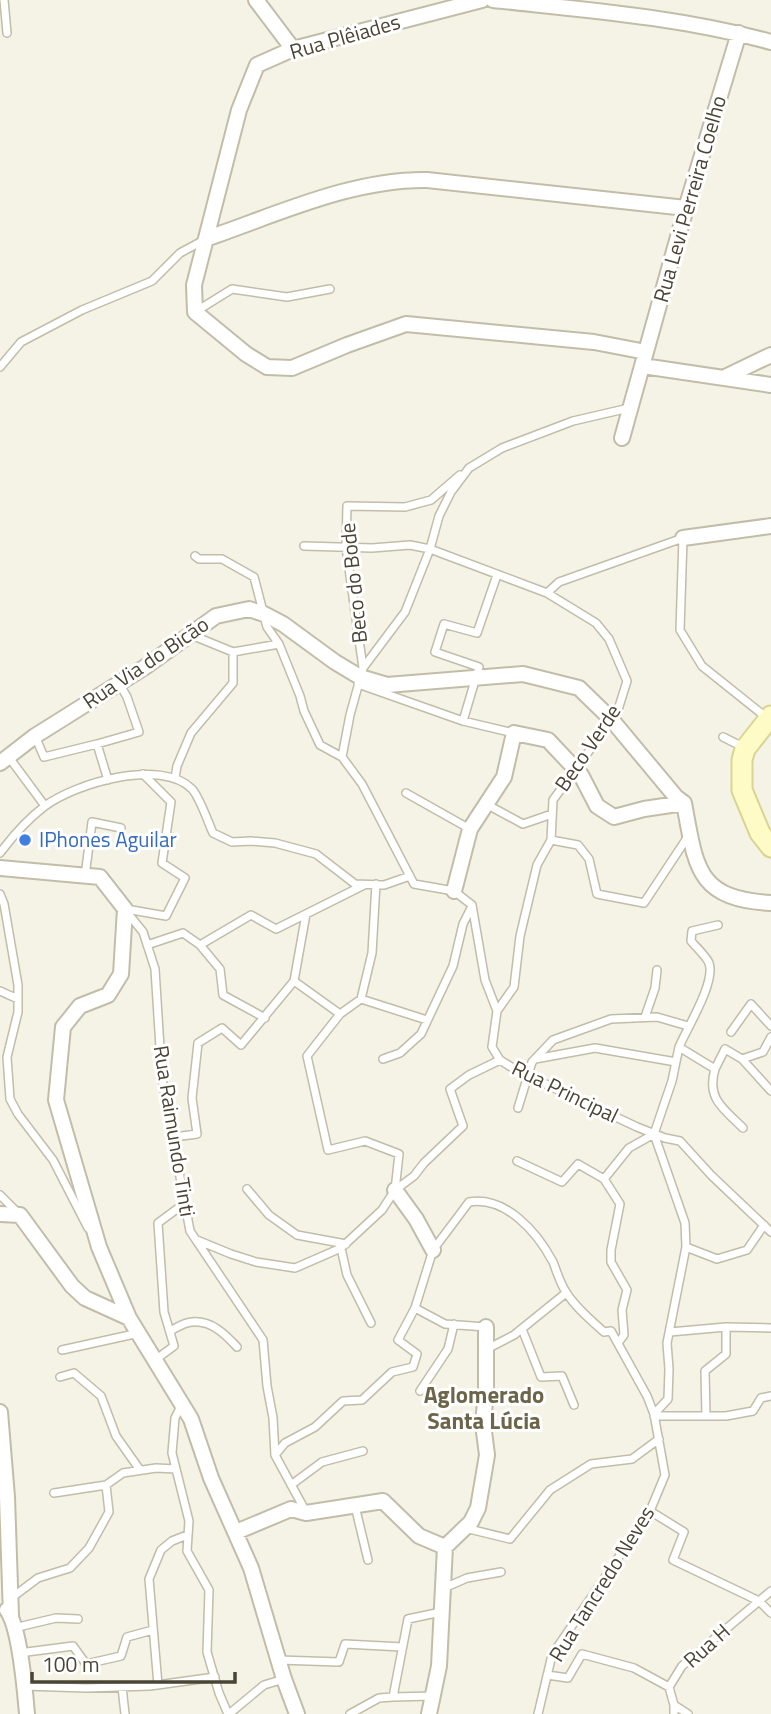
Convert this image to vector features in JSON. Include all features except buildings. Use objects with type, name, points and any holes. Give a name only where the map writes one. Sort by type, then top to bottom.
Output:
[{"type":"street","points":[[256,0],[293,49]]},
{"type":"street","name":"Rua Plêiades","points":[[195,312],[194,285],[239,110],[257,65],[293,49],[482,0]]},
{"type":"street","points":[[493,0],[632,15],[739,33],[771,42]]},
{"type":"street","name":"Rua Levi Perreira Coelho","points":[[622,438],[686,208],[739,33]]},
{"type":"street","points":[[208,238],[359,187],[389,181],[427,180],[686,208]]},
{"type":"street","points":[[195,312],[246,354],[267,367],[292,368],[406,324],[594,342],[644,359],[771,384]]},
{"type":"street","points":[[725,377],[771,355]]},
{"type":"street","points":[[683,538],[771,526]]},
{"type":"street","name":"Rua Via do Bicão","points":[[4,760],[35,736],[119,683],[216,616],[249,609],[264,614]]},
{"type":"street","points":[[264,614],[360,676],[387,685],[523,674],[579,688],[611,719],[676,797],[684,803],[694,859],[702,875],[721,894],[771,903]]},
{"type":"street","points":[[767,841],[742,790],[742,760],[745,748],[769,717]]},
{"type":"street","points":[[454,891],[470,829],[504,777],[514,733],[548,740],[581,775],[597,806],[614,817],[644,808],[684,803]]},
{"type":"street","name":"Rua Raimundo Tinti","points":[[0,868],[100,877],[125,909]]},
{"type":"street","points":[[756,902],[771,892]]},
{"type":"street","points":[[125,909],[121,974],[108,995],[80,1006],[63,1027],[56,1100],[99,1247],[129,1318],[191,1419],[211,1478],[251,1568],[284,1679],[298,1714]]},
{"type":"street","points":[[395,1190],[416,1219],[433,1250]]},
{"type":"street","points":[[0,1214],[20,1215],[72,1286],[85,1298],[129,1318]]},
{"type":"street","points":[[429,1714],[439,1666],[445,1547],[466,1528],[478,1508],[487,1455],[483,1424],[486,1327]]},
{"type":"street","points":[[0,1412],[8,1497],[5,1600],[13,1622],[19,1653],[27,1714]]},
{"type":"street","points":[[236,1532],[291,1510],[306,1513],[383,1501],[419,1536],[445,1547]]},
{"type":"lane","points":[[4,0],[7,33]]},
{"type":"lane","points":[[0,368],[21,342],[82,310],[152,281],[180,253],[208,238]]},
{"type":"lane","points":[[195,312],[232,289],[287,296],[330,289]]},
{"type":"lane","points":[[342,757],[360,676],[405,612],[430,549],[439,516],[451,492],[469,468],[502,449],[573,421],[631,408]]},
{"type":"lane","name":"Beco do Bode","points":[[360,676],[346,547],[347,506],[405,507],[431,499],[469,468]]},
{"type":"lane","points":[[547,593],[559,582],[683,538],[680,630],[702,666],[769,717]]},
{"type":"lane","name":"Beco Verde","points":[[303,546],[410,545],[430,549],[547,593],[596,623],[609,639],[627,681],[617,713],[553,800],[551,839],[537,865],[520,936],[514,987],[498,1011]]},
{"type":"lane","points":[[195,556],[199,559],[222,559],[254,577],[267,627],[279,644],[300,696],[303,711],[320,745],[342,757],[362,784],[412,880]]},
{"type":"lane","points":[[463,721],[479,667],[435,652],[444,624],[477,633],[497,575]]},
{"type":"lane","points":[[189,634],[233,652],[279,644]]},
{"type":"lane","points":[[175,778],[177,766],[191,733],[233,683],[233,652]]},
{"type":"lane","points":[[360,676],[463,721],[514,733]]},
{"type":"lane","points":[[35,736],[44,757],[139,732],[127,697],[119,683]]},
{"type":"lane","points":[[723,737],[745,748]]},
{"type":"lane","points":[[97,744],[108,780]]},
{"type":"lane","points":[[4,760],[45,806]]},
{"type":"lane","points":[[125,909],[166,916],[185,878],[162,863],[171,802],[143,774]]},
{"type":"lane","points":[[0,853],[45,806],[90,783],[143,774],[175,778],[193,790],[213,833],[232,842],[275,843],[316,854],[355,884],[384,885],[412,880],[454,891],[472,905],[485,980],[498,1011]]},
{"type":"lane","points":[[406,793],[470,829]]},
{"type":"lane","points":[[486,804],[523,824],[552,814]]},
{"type":"lane","points":[[85,877],[92,822],[121,828]]},
{"type":"lane","points":[[551,839],[578,845],[589,859],[597,894],[644,903],[690,835]]},
{"type":"lane","points":[[200,945],[251,915],[276,929],[366,884]]},
{"type":"lane","points":[[376,884],[372,953],[360,999],[340,1014],[307,1056],[328,1150],[365,1141],[399,1154],[395,1190]]},
{"type":"lane","points":[[0,894],[18,985],[18,1012],[7,1057],[10,1099],[18,1114],[53,1160],[99,1247]]},
{"type":"lane","points":[[383,1059],[400,1053],[421,1034],[453,966],[463,924],[472,905]]},
{"type":"lane","name":"Rua Raimundo Tinti","points":[[125,909],[143,932],[155,969],[162,1079],[190,1231],[263,1340],[275,1455],[306,1513]]},
{"type":"lane","points":[[174,1137],[197,1134],[192,1098],[198,1043],[222,1028],[241,1045],[265,1018],[294,981],[306,914]]},
{"type":"lane","points":[[654,1415],[668,1399],[667,1343],[686,1247],[685,1223],[654,1134],[672,1082],[679,1047],[708,989],[708,961],[691,942],[692,930],[718,925]]},
{"type":"lane","points":[[147,945],[183,933],[200,945],[220,969],[223,995],[265,1018]]},
{"type":"lane","points":[[645,1017],[655,988],[657,970]]},
{"type":"lane","points":[[294,981],[340,1014]]},
{"type":"lane","points":[[0,991],[18,999]]},
{"type":"lane","points":[[360,999],[428,1020]]},
{"type":"lane","points":[[731,1032],[751,1004],[771,1026]]},
{"type":"lane","name":"Rua Principal","points":[[498,1011],[492,1046],[500,1060],[527,1076],[654,1134],[680,1141],[711,1175],[771,1232]]},
{"type":"lane","points":[[518,1108],[535,1059],[553,1040],[611,1019],[657,1017],[688,1026]]},
{"type":"lane","points":[[742,1059],[762,1052],[771,1037]]},
{"type":"lane","points":[[679,1047],[715,1069]]},
{"type":"lane","points":[[535,1059],[595,1048],[676,1062]]},
{"type":"lane","points":[[743,1128],[715,1100],[711,1083],[725,1049],[742,1059],[771,1091]]},
{"type":"lane","points":[[196,1240],[256,1262],[295,1268],[343,1246],[382,1210],[395,1190],[414,1176],[463,1126],[450,1089],[500,1060]]},
{"type":"lane","points":[[0,1090],[9,1088]]},
{"type":"lane","points":[[604,1179],[629,1148],[654,1134]]},
{"type":"lane","points":[[517,1161],[562,1182],[578,1164],[604,1179],[620,1204],[611,1250],[611,1262],[627,1290],[622,1310],[624,1335],[618,1343]]},
{"type":"lane","points":[[247,1189],[269,1214],[297,1236],[343,1246]]},
{"type":"lane","points":[[0,1195],[20,1215]]},
{"type":"lane","points":[[275,1455],[285,1443],[315,1427],[343,1401],[362,1400],[392,1372],[413,1367],[417,1354],[398,1340],[415,1308],[433,1250],[469,1202],[478,1200],[496,1204],[530,1228],[552,1260],[566,1293],[522,1329],[486,1349]]},
{"type":"lane","points":[[155,1360],[174,1346],[164,1312],[158,1223],[185,1203]]},
{"type":"lane","points":[[686,1247],[717,1259],[747,1250],[764,1225]]},
{"type":"lane","points":[[343,1246],[347,1275],[371,1323]]},
{"type":"lane","name":"Rua Tancredo Neves","points":[[538,1714],[552,1656],[650,1511],[665,1475],[648,1396],[611,1331],[604,1332],[566,1293]]},
{"type":"lane","points":[[415,1308],[445,1324],[486,1327]]},
{"type":"lane","points":[[170,1331],[191,1321],[209,1325],[222,1331],[237,1347]]},
{"type":"lane","points":[[419,1391],[447,1349],[454,1324]]},
{"type":"lane","points":[[670,1332],[726,1327],[771,1328]]},
{"type":"lane","points":[[706,1416],[705,1371],[726,1354],[726,1327]]},
{"type":"lane","points":[[522,1329],[541,1377],[562,1376],[574,1405]]},
{"type":"lane","points":[[62,1350],[139,1333]]},
{"type":"lane","points":[[60,1377],[74,1373],[101,1396],[116,1436],[140,1471]]},
{"type":"lane","points":[[654,1415],[726,1416],[753,1411],[761,1398],[771,1396]]},
{"type":"lane","points":[[182,1404],[175,1418],[172,1453],[189,1521],[187,1551],[209,1590],[207,1651],[219,1693],[229,1714],[264,1685],[284,1679]]},
{"type":"lane","points":[[466,1528],[510,1539],[550,1490],[592,1464],[632,1459],[659,1439]]},
{"type":"lane","points":[[291,1485],[322,1462],[363,1451]]},
{"type":"lane","points":[[54,1493],[106,1485],[123,1473],[176,1469]]},
{"type":"lane","points":[[5,1600],[38,1578],[70,1569],[89,1548],[109,1512],[106,1485]]},
{"type":"lane","points":[[355,1506],[368,1560]]},
{"type":"lane","points":[[650,1511],[684,1532],[673,1560],[759,1601],[771,1613]]},
{"type":"lane","points":[[158,1685],[149,1579],[161,1549],[187,1535]]},
{"type":"lane","points":[[443,1588],[467,1578],[501,1572]]},
{"type":"lane","name":"Rua H","points":[[674,1710],[668,1687],[682,1666],[771,1591]]},
{"type":"lane","points":[[393,1697],[408,1619],[442,1612]]},
{"type":"lane","points":[[13,1622],[78,1619]]},
{"type":"lane","points":[[19,1653],[73,1646],[86,1664],[121,1656],[127,1637],[153,1630]]},
{"type":"lane","points":[[278,1660],[339,1662],[345,1644],[402,1647]]},
{"type":"lane","points":[[547,1675],[568,1678],[582,1654],[634,1668],[668,1687]]},
{"type":"lane","points":[[25,1686],[121,1687],[158,1685],[215,1676]]},
{"type":"lane","points":[[121,1687],[125,1714]]},
{"type":"lane","points":[[350,1714],[379,1698],[432,1696]]},
{"type":"lane","points":[[674,1710],[688,1714]]},
{"type":"place","name":"IPhones Aguilar","points":[[25,840]]},
{"type":"district","name":"Aglomerado Santa Lúcia","points":[[484,1408]]}]
